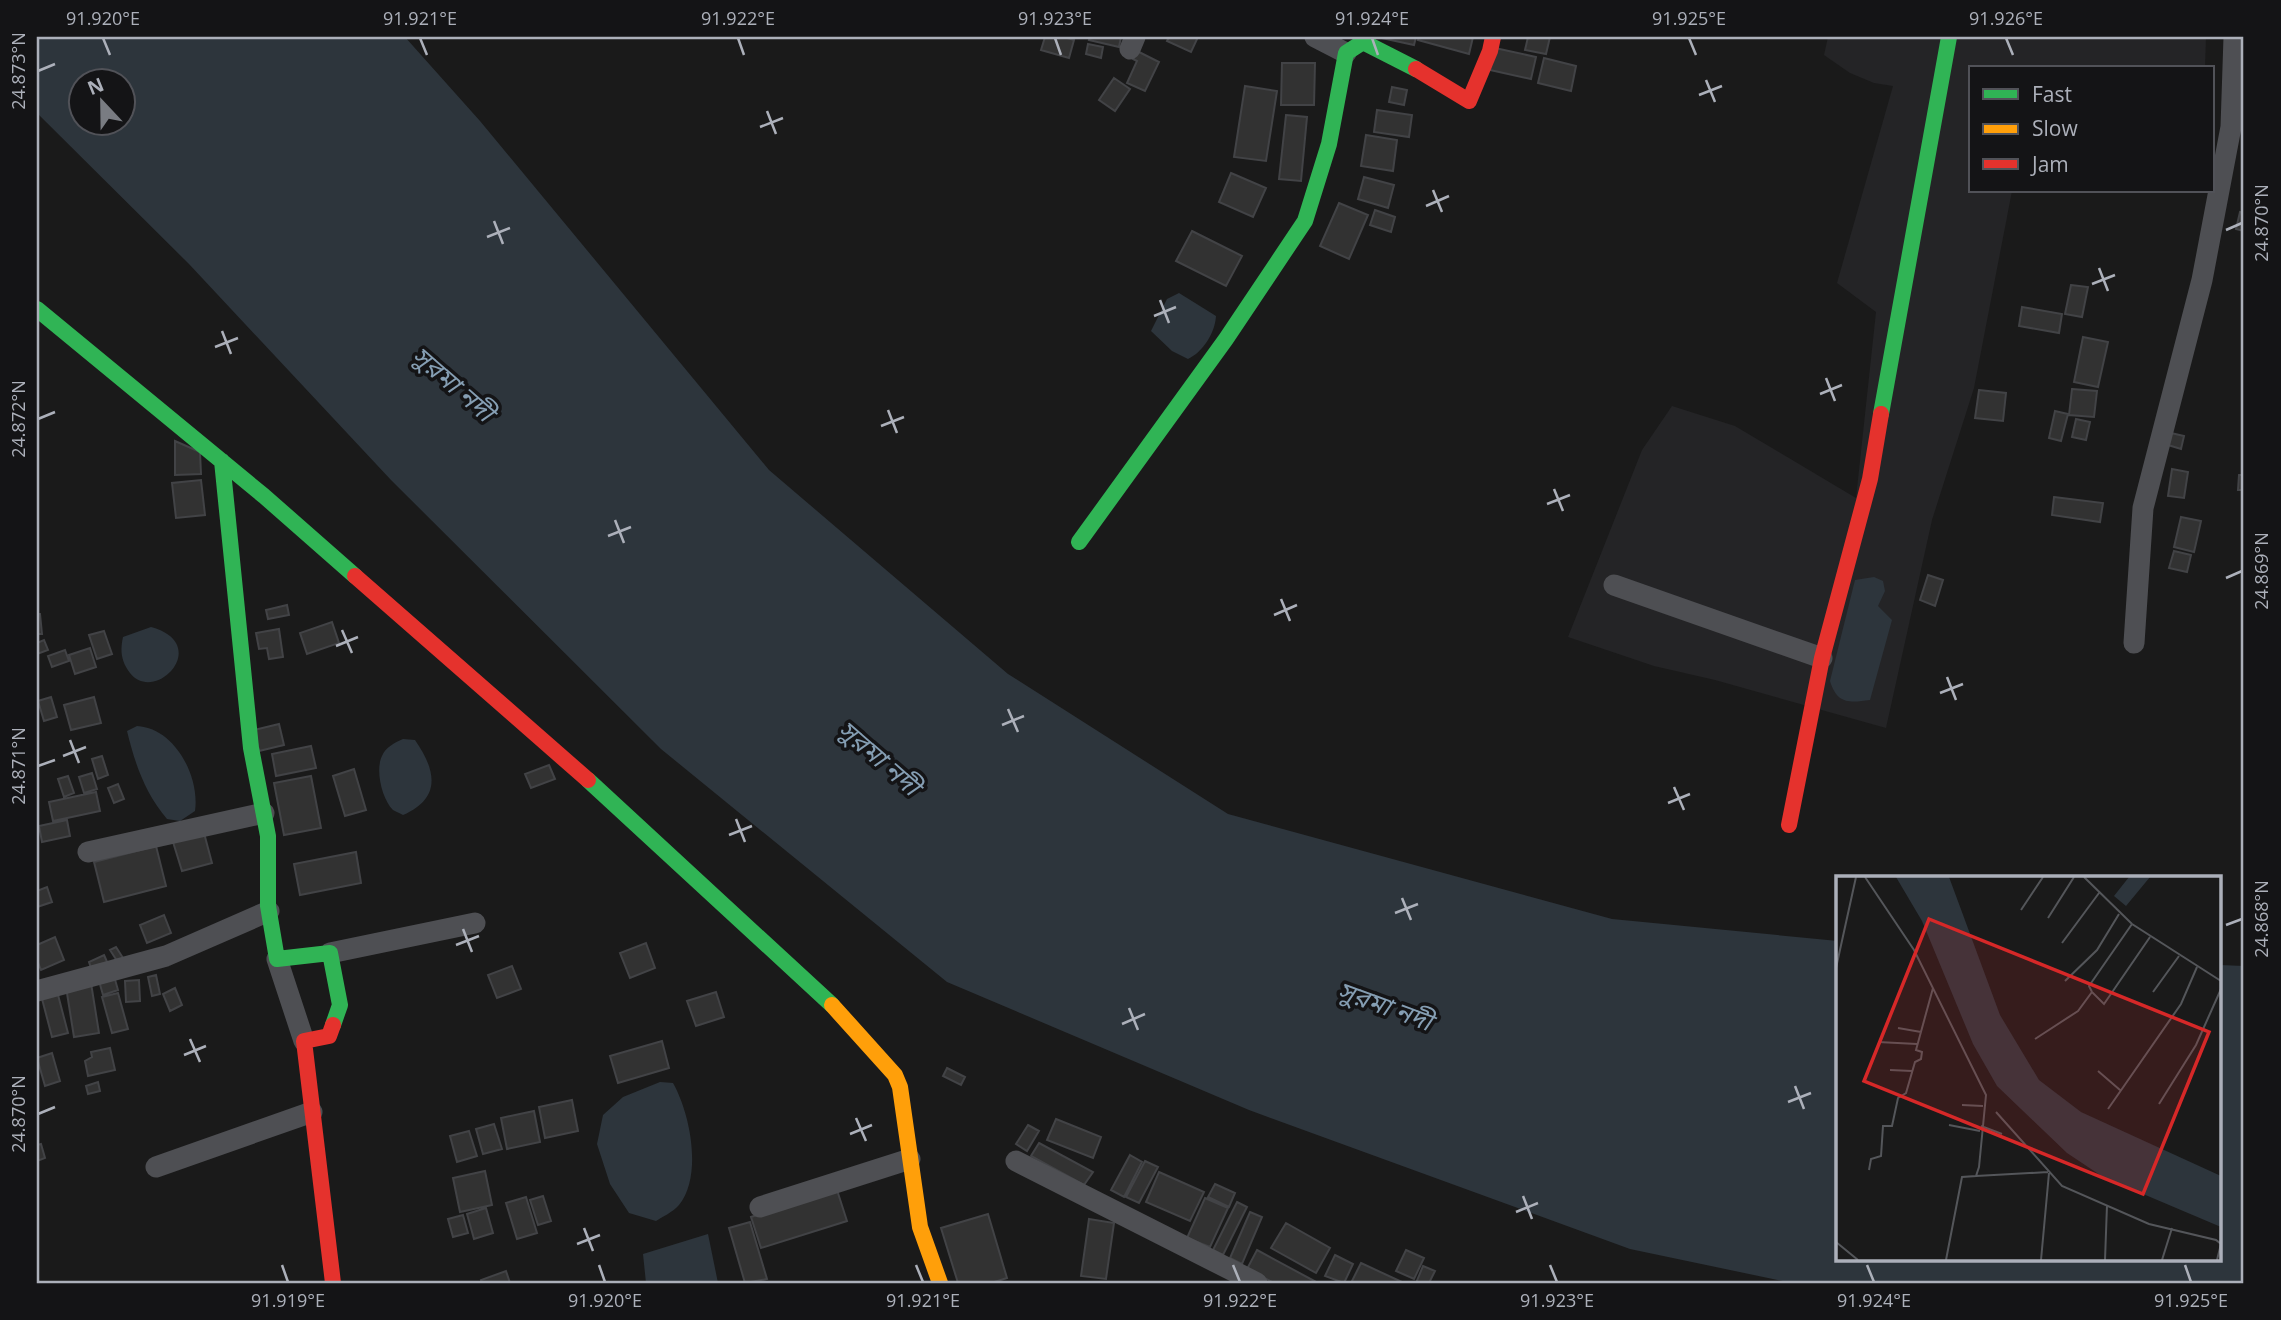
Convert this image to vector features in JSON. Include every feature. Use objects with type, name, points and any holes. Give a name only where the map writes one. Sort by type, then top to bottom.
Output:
[{"type":"street","points":[[1315,37],[1346,52]]},
{"type":"street","points":[[1079,542],[1240,319],[1306,221],[1329,144],[1346,52],[1363,42],[1403,61],[1469,101],[1490,51],[1493,37]]},
{"type":"street","points":[[1789,825],[1822,658],[1870,479],[1949,37]]},
{"type":"street","points":[[2133,643],[2143,508],[2207,254],[2231,127],[2234,37]]},
{"type":"street","points":[[37,309],[222,461],[610,798],[831,1003],[895,1075],[900,1087],[920,1227],[940,1283]]},
{"type":"street","points":[[222,461],[251,748],[268,836],[269,911],[277,960],[304,1041],[329,1227],[333,1283]]},
{"type":"street","points":[[1614,585],[1822,658]]},
{"type":"street","points":[[88,852],[264,813]]},
{"type":"street","points":[[37,991],[166,956],[269,911]]},
{"type":"street","points":[[277,960],[330,953],[475,923]]},
{"type":"street","points":[[304,1041],[329,1036],[340,1005],[330,953]]},
{"type":"street","points":[[156,1167],[312,1112]]},
{"type":"street","points":[[760,1207],[910,1159]]},
{"type":"street","points":[[1017,1161],[1257,1283]]},
{"type":"shaded area","points":[[1828,37],[2206,37],[2205,66],[1969,66],[1969,192],[2012,192],[1974,388],[1932,520],[1886,728],[1715,680],[1654,666],[1568,637],[1642,450],[1672,406],[1735,426],[1856,498],[1876,312],[1837,283],[1893,86],[1874,83],[1850,73],[1824,55]]},
{"type":"water","name":"সুরমা নদী","points":[[37,37],[405,37],[480,121],[769,470],[1008,674],[1228,814],[1612,919],[1836,941],[1836,1260],[2222,1260],[2222,965],[2244,966],[2244,1283],[1792,1283],[1630,1249],[1249,1110],[947,982],[661,749],[391,480],[189,264],[37,113]]},
{"type":"water","points":[[1179,293],[1216,316],[1207,341],[1199,352],[1188,359],[1172,351],[1151,331],[1167,299]]},
{"type":"water","points":[[1874,577],[1883,581],[1885,591],[1878,606],[1892,620],[1870,700],[1845,700],[1836,694],[1830,681],[1855,580]]},
{"type":"water","points":[[151,627],[169,635],[177,646],[178,657],[173,668],[164,677],[153,682],[141,681],[130,673],[123,660],[122,651],[123,637]]},
{"type":"water","points":[[137,726],[163,735],[182,757],[189,770],[196,798],[195,811],[180,821],[167,819],[142,778],[127,731]]},
{"type":"water","points":[[403,739],[415,740],[427,762],[432,782],[424,800],[403,815],[389,805],[379,769],[386,750]]},
{"type":"water","points":[[660,1082],[673,1083],[679,1096],[689,1127],[692,1161],[691,1178],[679,1205],[656,1221],[629,1213],[610,1184],[597,1144],[603,1115],[623,1097]]},
{"type":"water","points":[[708,1234],[718,1283],[646,1283],[643,1254]]},
{"type":"building","points":[[1045,37],[1074,40],[1069,58],[1041,50]]},
{"type":"building","points":[[1090,37],[1121,37],[1119,47],[1089,40]]},
{"type":"building","points":[[1169,37],[1198,37],[1191,52],[1167,41]]},
{"type":"building","points":[[1377,37],[1416,37],[1414,45]]},
{"type":"building","points":[[1419,37],[1473,37],[1469,54],[1418,40]]},
{"type":"building","points":[[1528,37],[1550,37],[1546,54],[1525,50]]},
{"type":"building","points":[[1088,44],[1103,47],[1101,58],[1086,54]]},
{"type":"building","points":[[1495,48],[1536,57],[1531,79],[1490,70]]},
{"type":"building","points":[[1137,51],[1159,62],[1145,91],[1127,83],[1137,61],[1133,59]]},
{"type":"building","points":[[1544,58],[1576,66],[1571,91],[1538,83]]},
{"type":"building","points":[[1282,63],[1315,63],[1314,105],[1281,105]]},
{"type":"building","points":[[1114,78],[1130,89],[1115,111],[1099,100]]},
{"type":"building","points":[[1245,86],[1277,91],[1266,161],[1234,157]]},
{"type":"building","points":[[1392,87],[1407,90],[1404,105],[1389,102]]},
{"type":"building","points":[[1377,110],[1412,115],[1409,137],[1374,132]]},
{"type":"building","points":[[1286,115],[1307,117],[1301,181],[1279,179]]},
{"type":"building","points":[[1366,135],[1397,140],[1393,171],[1361,166]]},
{"type":"building","points":[[1231,173],[1266,188],[1253,217],[1219,202]]},
{"type":"building","points":[[1364,177],[1394,185],[1388,208],[1358,199]]},
{"type":"building","points":[[1339,203],[1368,215],[1349,259],[1320,246]]},
{"type":"building","points":[[1375,210],[1395,217],[1391,232],[1370,225]]},
{"type":"building","points":[[2240,212],[2244,213],[2244,231],[2236,229]]},
{"type":"building","points":[[1192,231],[1242,256],[1226,286],[1176,261]]},
{"type":"building","points":[[2071,285],[2088,287],[2082,317],[2065,314]]},
{"type":"building","points":[[2022,307],[2062,314],[2059,333],[2019,326]]},
{"type":"building","points":[[2083,337],[2108,342],[2098,387],[2074,382]]},
{"type":"building","points":[[2072,389],[2097,391],[2094,417],[2069,415]]},
{"type":"building","points":[[1979,390],[2006,393],[2003,421],[1975,418]]},
{"type":"building","points":[[2055,411],[2068,414],[2061,441],[2049,438]]},
{"type":"building","points":[[2076,419],[2090,422],[2086,440],[2072,437]]},
{"type":"building","points":[[2171,433],[2184,436],[2181,449],[2168,445]]},
{"type":"building","points":[[175,441],[200,452],[201,474],[175,475]]},
{"type":"building","points":[[2172,469],[2188,472],[2184,498],[2168,496]]},
{"type":"building","points":[[2239,475],[2244,475],[2244,490],[2238,490]]},
{"type":"building","points":[[201,480],[205,515],[176,518],[172,483]]},
{"type":"building","points":[[2054,497],[2103,503],[2100,522],[2052,515]]},
{"type":"building","points":[[2181,517],[2201,521],[2194,552],[2174,547]]},
{"type":"building","points":[[2174,551],[2191,555],[2187,572],[2169,568]]},
{"type":"building","points":[[1928,575],[1943,580],[1935,606],[1920,600]]},
{"type":"building","points":[[287,605],[289,615],[268,619],[266,610]]},
{"type":"building","points":[[37,614],[40,614],[42,634],[37,634]]},
{"type":"building","points":[[332,622],[339,643],[307,654],[300,633]]},
{"type":"building","points":[[279,629],[283,657],[269,659],[267,648],[259,649],[256,633]]},
{"type":"building","points":[[104,631],[112,654],[97,659],[89,635]]},
{"type":"building","points":[[44,640],[48,650],[37,654],[37,643]]},
{"type":"building","points":[[90,648],[96,667],[75,674],[69,655]]},
{"type":"building","points":[[65,650],[69,661],[52,667],[48,656]]},
{"type":"building","points":[[51,697],[57,717],[44,721],[38,701]]},
{"type":"building","points":[[94,697],[101,723],[71,730],[64,705]]},
{"type":"building","points":[[279,724],[284,745],[259,751],[254,730]]},
{"type":"building","points":[[311,746],[316,768],[276,776],[272,754]]},
{"type":"building","points":[[102,756],[108,775],[98,779],[92,759]]},
{"type":"building","points":[[549,765],[555,779],[531,788],[525,774]]},
{"type":"building","points":[[354,769],[366,810],[345,816],[333,776]]},
{"type":"building","points":[[92,773],[97,789],[84,793],[79,777]]},
{"type":"building","points":[[68,776],[74,793],[64,797],[58,779]]},
{"type":"building","points":[[311,776],[321,828],[284,835],[274,783]]},
{"type":"building","points":[[118,784],[124,799],[114,803],[108,788]]},
{"type":"building","points":[[96,792],[100,811],[53,821],[49,802]]},
{"type":"building","points":[[67,820],[70,836],[42,842],[39,826]]},
{"type":"building","points":[[204,833],[212,863],[182,871],[173,842]]},
{"type":"building","points":[[156,846],[166,886],[104,902],[94,862]]},
{"type":"building","points":[[356,852],[361,883],[300,895],[294,864]]},
{"type":"building","points":[[47,887],[52,902],[37,907],[37,891]]},
{"type":"building","points":[[164,915],[171,933],[147,943],[140,925]]},
{"type":"building","points":[[55,937],[64,960],[41,970],[37,960],[37,945]]},
{"type":"building","points":[[646,943],[655,968],[630,978],[620,953]]},
{"type":"building","points":[[116,947],[125,961],[119,964],[110,950]]},
{"type":"building","points":[[104,955],[108,964],[92,971],[89,962]]},
{"type":"building","points":[[512,966],[521,989],[497,998],[488,975]]},
{"type":"building","points":[[156,975],[160,994],[152,996],[148,977]]},
{"type":"building","points":[[114,976],[118,990],[103,995],[99,981]]},
{"type":"building","points":[[139,980],[140,1001],[126,1002],[125,981]]},
{"type":"building","points":[[91,983],[99,1033],[74,1037],[66,987]]},
{"type":"building","points":[[175,988],[182,1005],[170,1011],[163,994]]},
{"type":"building","points":[[57,991],[68,1033],[52,1037],[41,995]]},
{"type":"building","points":[[716,992],[724,1017],[696,1026],[687,1001]]},
{"type":"building","points":[[118,993],[128,1029],[112,1033],[102,997]]},
{"type":"building","points":[[662,1041],[669,1068],[618,1083],[610,1056]]},
{"type":"building","points":[[110,1048],[115,1070],[88,1076],[85,1061],[92,1057],[91,1052]]},
{"type":"building","points":[[52,1053],[60,1081],[45,1086],[37,1058]]},
{"type":"building","points":[[947,1068],[965,1077],[961,1085],[943,1076]]},
{"type":"building","points":[[98,1082],[100,1091],[88,1094],[86,1086]]},
{"type":"building","points":[[572,1100],[578,1131],[545,1138],[539,1107]]},
{"type":"building","points":[[534,1111],[540,1142],[507,1149],[501,1118]]},
{"type":"building","points":[[1056,1119],[1101,1137],[1093,1158],[1047,1140]]},
{"type":"building","points":[[494,1124],[502,1149],[483,1154],[476,1129]]},
{"type":"building","points":[[1028,1125],[1039,1131],[1027,1151],[1016,1144]]},
{"type":"building","points":[[469,1131],[477,1156],[457,1162],[450,1136]]},
{"type":"building","points":[[1039,1143],[1093,1172],[1084,1185],[1031,1156]]},
{"type":"building","points":[[41,1144],[45,1158],[37,1161],[37,1145]]},
{"type":"building","points":[[1130,1155],[1142,1162],[1124,1197],[1111,1190]]},
{"type":"building","points":[[1145,1161],[1158,1167],[1139,1203],[1126,1197]]},
{"type":"building","points":[[485,1171],[492,1205],[460,1212],[453,1178]]},
{"type":"building","points":[[1159,1172],[1204,1192],[1190,1221],[1146,1202]]},
{"type":"building","points":[[1215,1184],[1235,1193],[1229,1207],[1208,1197]]},
{"type":"building","points":[[837,1190],[847,1221],[761,1248],[751,1217]]},
{"type":"building","points":[[543,1196],[551,1221],[538,1225],[530,1200]]},
{"type":"building","points":[[526,1197],[537,1233],[517,1239],[506,1203]]},
{"type":"building","points":[[1205,1198],[1228,1208],[1210,1247],[1187,1238]]},
{"type":"building","points":[[1237,1202],[1247,1207],[1223,1255],[1213,1250]]},
{"type":"building","points":[[486,1208],[493,1233],[474,1239],[467,1214]]},
{"type":"building","points":[[1250,1212],[1262,1217],[1242,1264],[1230,1258]]},
{"type":"building","points":[[988,1214],[1007,1278],[991,1283],[958,1283],[941,1228]]},
{"type":"building","points":[[463,1215],[468,1233],[453,1237],[448,1219]]},
{"type":"building","points":[[1089,1219],[1114,1223],[1106,1279],[1081,1276]]},
{"type":"building","points":[[750,1222],[767,1279],[745,1283],[729,1228]]},
{"type":"building","points":[[1286,1223],[1330,1248],[1316,1273],[1271,1248]]},
{"type":"building","points":[[1257,1250],[1318,1283],[1274,1283],[1247,1269]]},
{"type":"building","points":[[1406,1250],[1424,1258],[1414,1279],[1396,1271]]},
{"type":"building","points":[[1335,1255],[1353,1264],[1344,1283],[1325,1276]]},
{"type":"building","points":[[1361,1263],[1404,1283],[1351,1283]]},
{"type":"building","points":[[1423,1266],[1435,1271],[1429,1283],[1416,1283]]},
{"type":"building","points":[[506,1271],[510,1283],[482,1283],[481,1280]]},
{"type":"traffic: fast","points":[[1881,414],[1949,37]]},
{"type":"traffic: fast","points":[[1079,542],[1226,339],[1305,221],[1329,144],[1346,53],[1363,42],[1416,69]]},
{"type":"traffic: fast","points":[[37,309],[264,496],[355,576]]},
{"type":"traffic: fast","points":[[222,461],[251,748],[268,836],[268,906],[277,959],[330,953],[340,1005],[333,1025]]},
{"type":"traffic: fast","points":[[588,780],[832,1005]]},
{"type":"traffic: slow","points":[[832,1005],[895,1075],[900,1087],[920,1227],[940,1283]]},
{"type":"traffic: jam","points":[[1416,69],[1469,101],[1490,51],[1493,37]]},
{"type":"traffic: jam","points":[[1789,825],[1822,658],[1870,479],[1881,414]]},
{"type":"traffic: jam","points":[[355,576],[588,780]]},
{"type":"traffic: jam","points":[[333,1025],[329,1036],[304,1041],[333,1283]]}]
